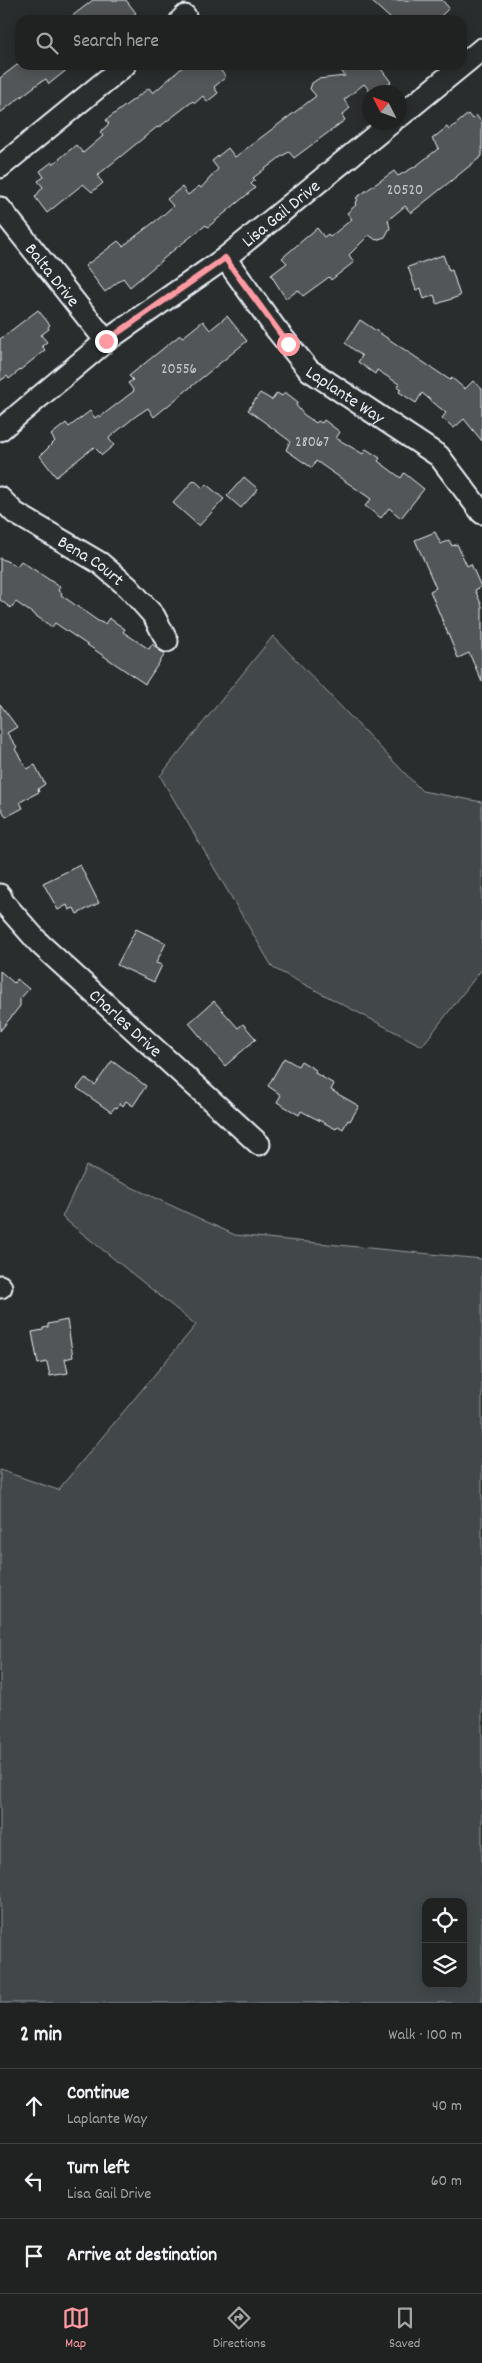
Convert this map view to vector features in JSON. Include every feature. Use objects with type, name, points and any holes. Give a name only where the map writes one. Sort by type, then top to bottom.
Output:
[{"type":"street","points":[[467,61],[482,49]]},
{"type":"street","points":[[0,167],[120,70]]},
{"type":"street","points":[[407,110],[456,70]]},
{"type":"street","name":"Lisa Gail Drive","points":[[0,430],[106,341],[225,258],[382,130]]},
{"type":"street","name":"Balta Drive","points":[[0,208],[106,341]]},
{"type":"street","name":"Laplante Way","points":[[225,258],[275,328],[310,370],[439,456],[482,513]]},
{"type":"street","name":"Bena Court","points":[[0,498],[15,513],[100,563],[121,581],[154,616],[166,641]]},
{"type":"street","name":"Charles Drive","points":[[0,895],[3,902],[40,944],[259,1144]]},
{"type":"shaded area","points":[[273,636],[422,791],[482,802],[482,969],[422,1046],[273,968],[160,776]]},
{"type":"shaded area","points":[[86,1166],[235,1235],[482,1259],[482,2003],[0,2003],[0,1470],[58,1490],[196,1325],[62,1217]]},
{"type":"building","points":[[93,0],[126,0],[136,13],[133,15],[74,15]]},
{"type":"building","points":[[370,0],[442,0],[449,8],[442,15],[386,15]]},
{"type":"building","points":[[15,67],[15,70],[67,70],[49,84],[46,79],[39,83],[0,113],[0,78]]},
{"type":"building","points":[[179,70],[220,70],[226,77],[214,87],[218,93],[207,102],[203,96],[195,103],[193,101],[157,127],[99,174],[98,177],[103,183],[92,192],[83,184],[47,213],[35,197],[43,187],[38,181],[44,177],[40,171],[52,162],[53,164],[76,145],[83,153],[103,136],[100,132],[109,124],[106,120],[149,88],[153,93]]},
{"type":"building","points":[[341,70],[382,70],[391,82],[387,85],[362,85],[344,100],[350,108],[342,115],[345,120],[294,158],[289,152],[253,178],[255,180],[251,184],[255,188],[208,227],[206,225],[175,249],[130,287],[123,278],[105,292],[85,266],[118,241],[123,246],[162,216],[173,206],[167,199],[182,187],[188,195],[199,186],[201,188],[218,169],[212,161],[228,148],[235,157],[316,96],[310,89],[312,83],[318,79],[345,76]]},
{"type":"building","points":[[468,114],[472,119],[476,115],[482,123],[482,156],[411,213],[405,206],[388,220],[390,228],[385,237],[376,240],[369,235],[349,255],[354,262],[331,280],[329,277],[303,296],[298,290],[286,299],[271,275],[287,263],[282,258],[317,228],[324,237],[328,234],[330,237],[352,219],[347,213],[356,205],[355,203],[358,200],[356,198],[394,171],[398,176],[416,166],[439,148],[432,139],[447,127],[449,130]]},
{"type":"building","points":[[443,255],[449,271],[452,270],[460,296],[437,304],[434,295],[424,299],[421,288],[416,290],[408,267]]},
{"type":"building","points":[[38,310],[50,325],[49,329],[41,335],[47,342],[42,346],[45,350],[9,379],[7,376],[0,381],[0,339]]},
{"type":"building","points":[[227,316],[247,341],[154,417],[148,408],[136,416],[110,437],[109,439],[114,445],[102,455],[94,447],[56,477],[40,456],[55,441],[51,435],[66,423],[69,427],[90,411],[95,418],[99,415],[100,417],[134,391],[128,383],[133,380],[129,376],[180,335],[183,337],[203,321],[210,330]]},
{"type":"building","points":[[360,320],[450,380],[452,378],[465,389],[473,381],[482,389],[482,441],[464,419],[454,428],[442,418],[446,413],[422,393],[416,403],[399,392],[401,389],[397,387],[399,384],[377,370],[375,374],[358,362],[362,356],[345,343]]},
{"type":"building","points":[[285,392],[298,402],[296,405],[303,414],[316,423],[318,421],[322,423],[324,420],[340,432],[336,438],[363,454],[366,449],[380,458],[378,461],[401,478],[404,473],[424,489],[401,518],[389,508],[381,518],[365,506],[371,499],[316,461],[312,468],[286,450],[290,441],[248,410],[260,393],[272,400],[277,393],[282,396]]},
{"type":"building","points":[[244,477],[258,489],[241,508],[227,496]]},
{"type":"building","points":[[194,480],[203,488],[206,484],[224,499],[199,526],[173,503]]},
{"type":"building","points":[[435,532],[441,544],[449,540],[452,546],[457,544],[467,566],[471,564],[481,587],[475,590],[482,606],[482,682],[469,653],[458,658],[430,591],[436,588],[415,540]]},
{"type":"building","points":[[0,558],[17,566],[21,561],[60,587],[58,590],[62,593],[61,595],[98,621],[105,624],[109,618],[125,629],[123,632],[149,649],[152,644],[165,654],[145,684],[55,623],[52,627],[16,602],[11,608],[0,600]]},
{"type":"building","points":[[0,704],[17,727],[7,733],[17,747],[15,749],[27,769],[35,765],[45,784],[38,789],[39,792],[20,802],[23,808],[6,817],[0,806]]},
{"type":"building","points":[[80,865],[99,903],[77,914],[74,908],[69,910],[67,905],[58,910],[43,883]]},
{"type":"building","points":[[136,929],[166,943],[156,963],[162,965],[154,982],[117,965]]},
{"type":"building","points":[[0,971],[14,983],[17,979],[29,989],[20,999],[20,1006],[0,1031]]},
{"type":"building","points":[[214,1001],[238,1028],[243,1024],[256,1039],[225,1066],[189,1023]]},
{"type":"building","points":[[284,1058],[298,1066],[301,1061],[316,1070],[315,1073],[334,1084],[331,1090],[359,1106],[343,1129],[338,1126],[336,1129],[301,1111],[299,1115],[277,1102],[281,1095],[268,1086]]},
{"type":"building","points":[[112,1061],[146,1086],[133,1106],[126,1101],[123,1106],[120,1103],[111,1112],[77,1088],[85,1078],[95,1085]]},
{"type":"building","points":[[67,1320],[73,1357],[65,1359],[68,1373],[50,1376],[47,1362],[38,1364],[32,1332],[43,1330],[43,1328],[48,1327],[48,1324]]},
{"type":"route","points":[[106,341],[225,258],[288,344]]}]
